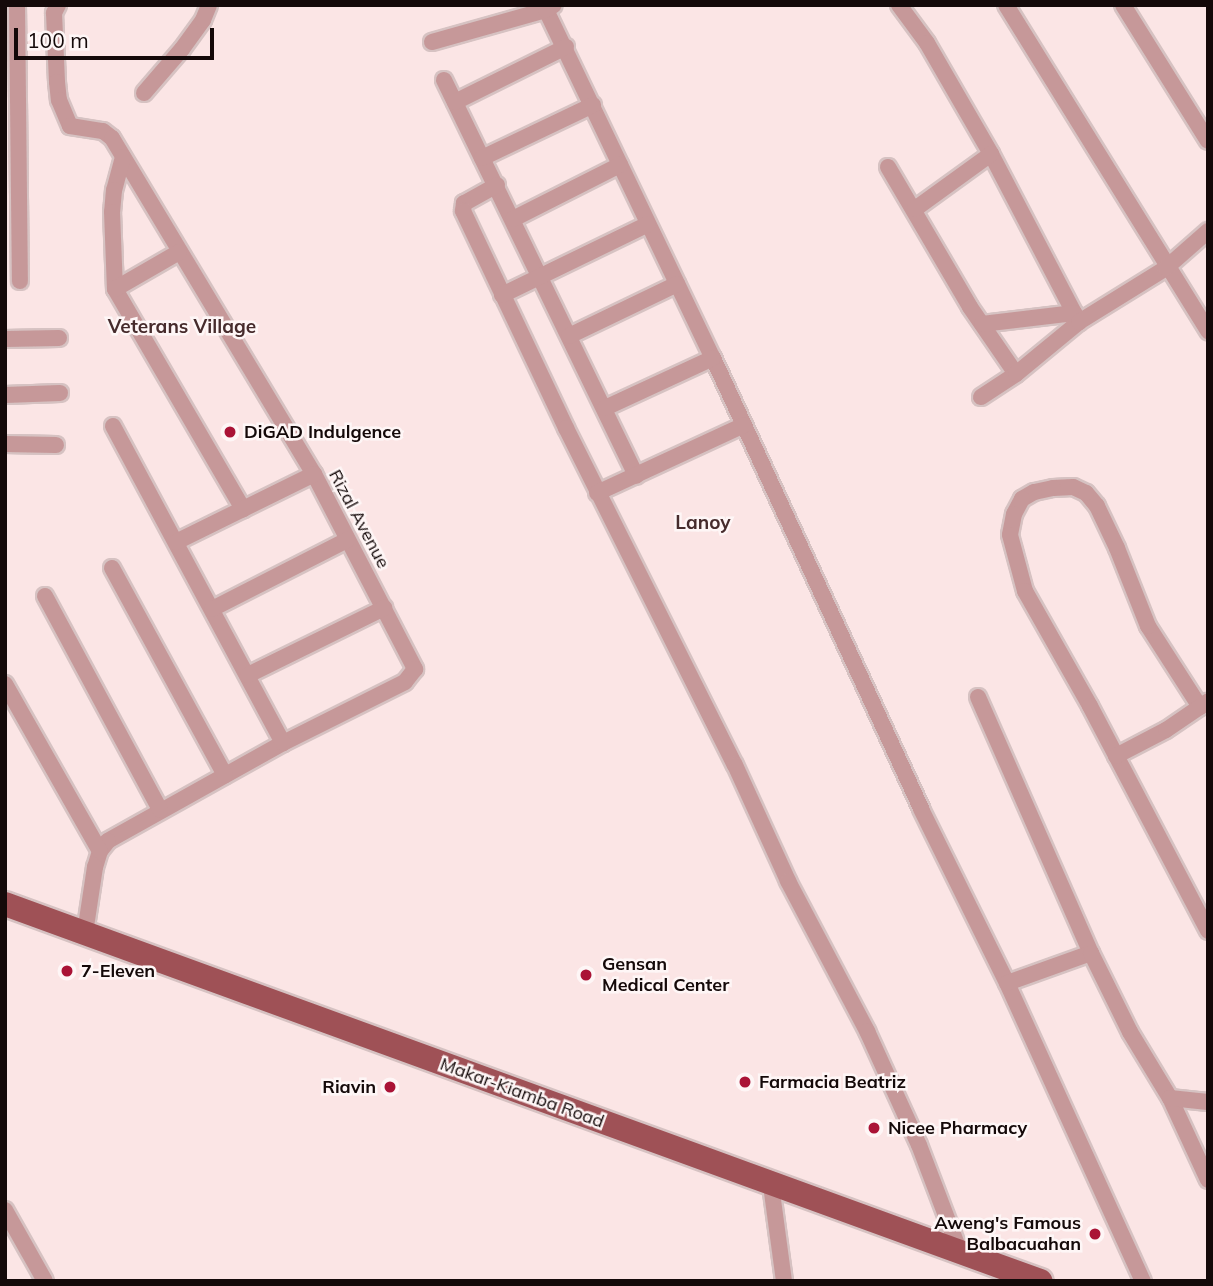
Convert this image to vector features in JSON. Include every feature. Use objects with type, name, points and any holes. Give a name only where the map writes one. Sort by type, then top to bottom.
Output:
[{"type":"main road","name":"Makar-Kiamba Road","points":[[5,904],[1040,1281]]},
{"type":"street","points":[[17,5],[12,230],[20,281]]},
{"type":"street","name":"Rizal Avenue","points":[[58,5],[54,13],[57,82],[70,126],[103,131],[123,156],[314,474],[415,669],[411,677],[396,687],[284,743]]},
{"type":"street","points":[[144,93],[197,30],[209,5]]},
{"type":"street","points":[[899,5],[927,43],[1077,317]]},
{"type":"street","points":[[1006,5],[1166,268],[1208,331]]},
{"type":"street","points":[[1124,5],[1208,141]]},
{"type":"street","points":[[432,43],[550,8],[620,165],[713,358],[921,809],[1007,983],[1143,1281]]},
{"type":"street","points":[[455,102],[566,47]]},
{"type":"street","points":[[444,80],[636,476]]},
{"type":"street","points":[[482,158],[593,106]]},
{"type":"street","points":[[915,209],[990,154]]},
{"type":"street","points":[[123,156],[113,201],[116,289],[243,509]]},
{"type":"street","points":[[513,219],[620,165]]},
{"type":"street","points":[[888,167],[982,324],[1016,374]]},
{"type":"street","points":[[497,185],[464,203],[462,208],[597,493],[735,765],[788,881],[867,1031],[919,1145],[959,1251]]},
{"type":"street","points":[[502,295],[648,224]]},
{"type":"street","points":[[981,397],[1016,374],[1077,317],[1166,268],[1208,231]]},
{"type":"street","points":[[116,289],[179,252]]},
{"type":"street","points":[[569,336],[677,284]]},
{"type":"street","points":[[982,324],[1077,317]]},
{"type":"street","points":[[5,339],[59,338]]},
{"type":"street","points":[[605,408],[713,358]]},
{"type":"street","points":[[5,395],[60,393]]},
{"type":"street","points":[[597,493],[744,425]]},
{"type":"street","points":[[85,933],[94,867],[100,851],[121,832],[284,743],[113,426]]},
{"type":"street","points":[[5,444],[56,445]]},
{"type":"street","points":[[176,542],[314,474]]},
{"type":"street","points":[[1116,756],[1204,704],[1148,626],[1117,548],[1092,500],[1073,487],[1034,492],[1022,499],[1014,514],[1010,535],[1025,591],[1208,931]]},
{"type":"street","points":[[212,609],[347,540]]},
{"type":"street","points":[[112,568],[225,775]]},
{"type":"street","points":[[45,596],[160,810]]},
{"type":"street","points":[[247,675],[384,608]]},
{"type":"street","points":[[5,684],[100,851]]},
{"type":"street","points":[[978,697],[1091,953],[1130,1032],[1170,1098],[1208,1180]]},
{"type":"street","points":[[1007,983],[1091,953]]},
{"type":"street","points":[[1170,1098],[1208,1102]]},
{"type":"street","points":[[771,1185],[784,1281]]},
{"type":"street","points":[[5,1210],[45,1281]]},
{"type":"place","name":"DiGAD Indulgence","points":[[230,432]]},
{"type":"place","name":"7-Eleven","points":[[67,971]]},
{"type":"place","name":"Gensan Medical Center","points":[[586,975]]},
{"type":"place","name":"Farmacia Beatriz","points":[[745,1082]]},
{"type":"place","name":"Riavin","points":[[390,1087]]},
{"type":"place","name":"Nicee Pharmacy","points":[[874,1128]]},
{"type":"place","name":"Aweng's Famous Balbacuahan","points":[[1095,1234]]},
{"type":"district","name":"Veterans Village","points":[[182,327]]},
{"type":"district","name":"Lanoy","points":[[703,523]]}]
